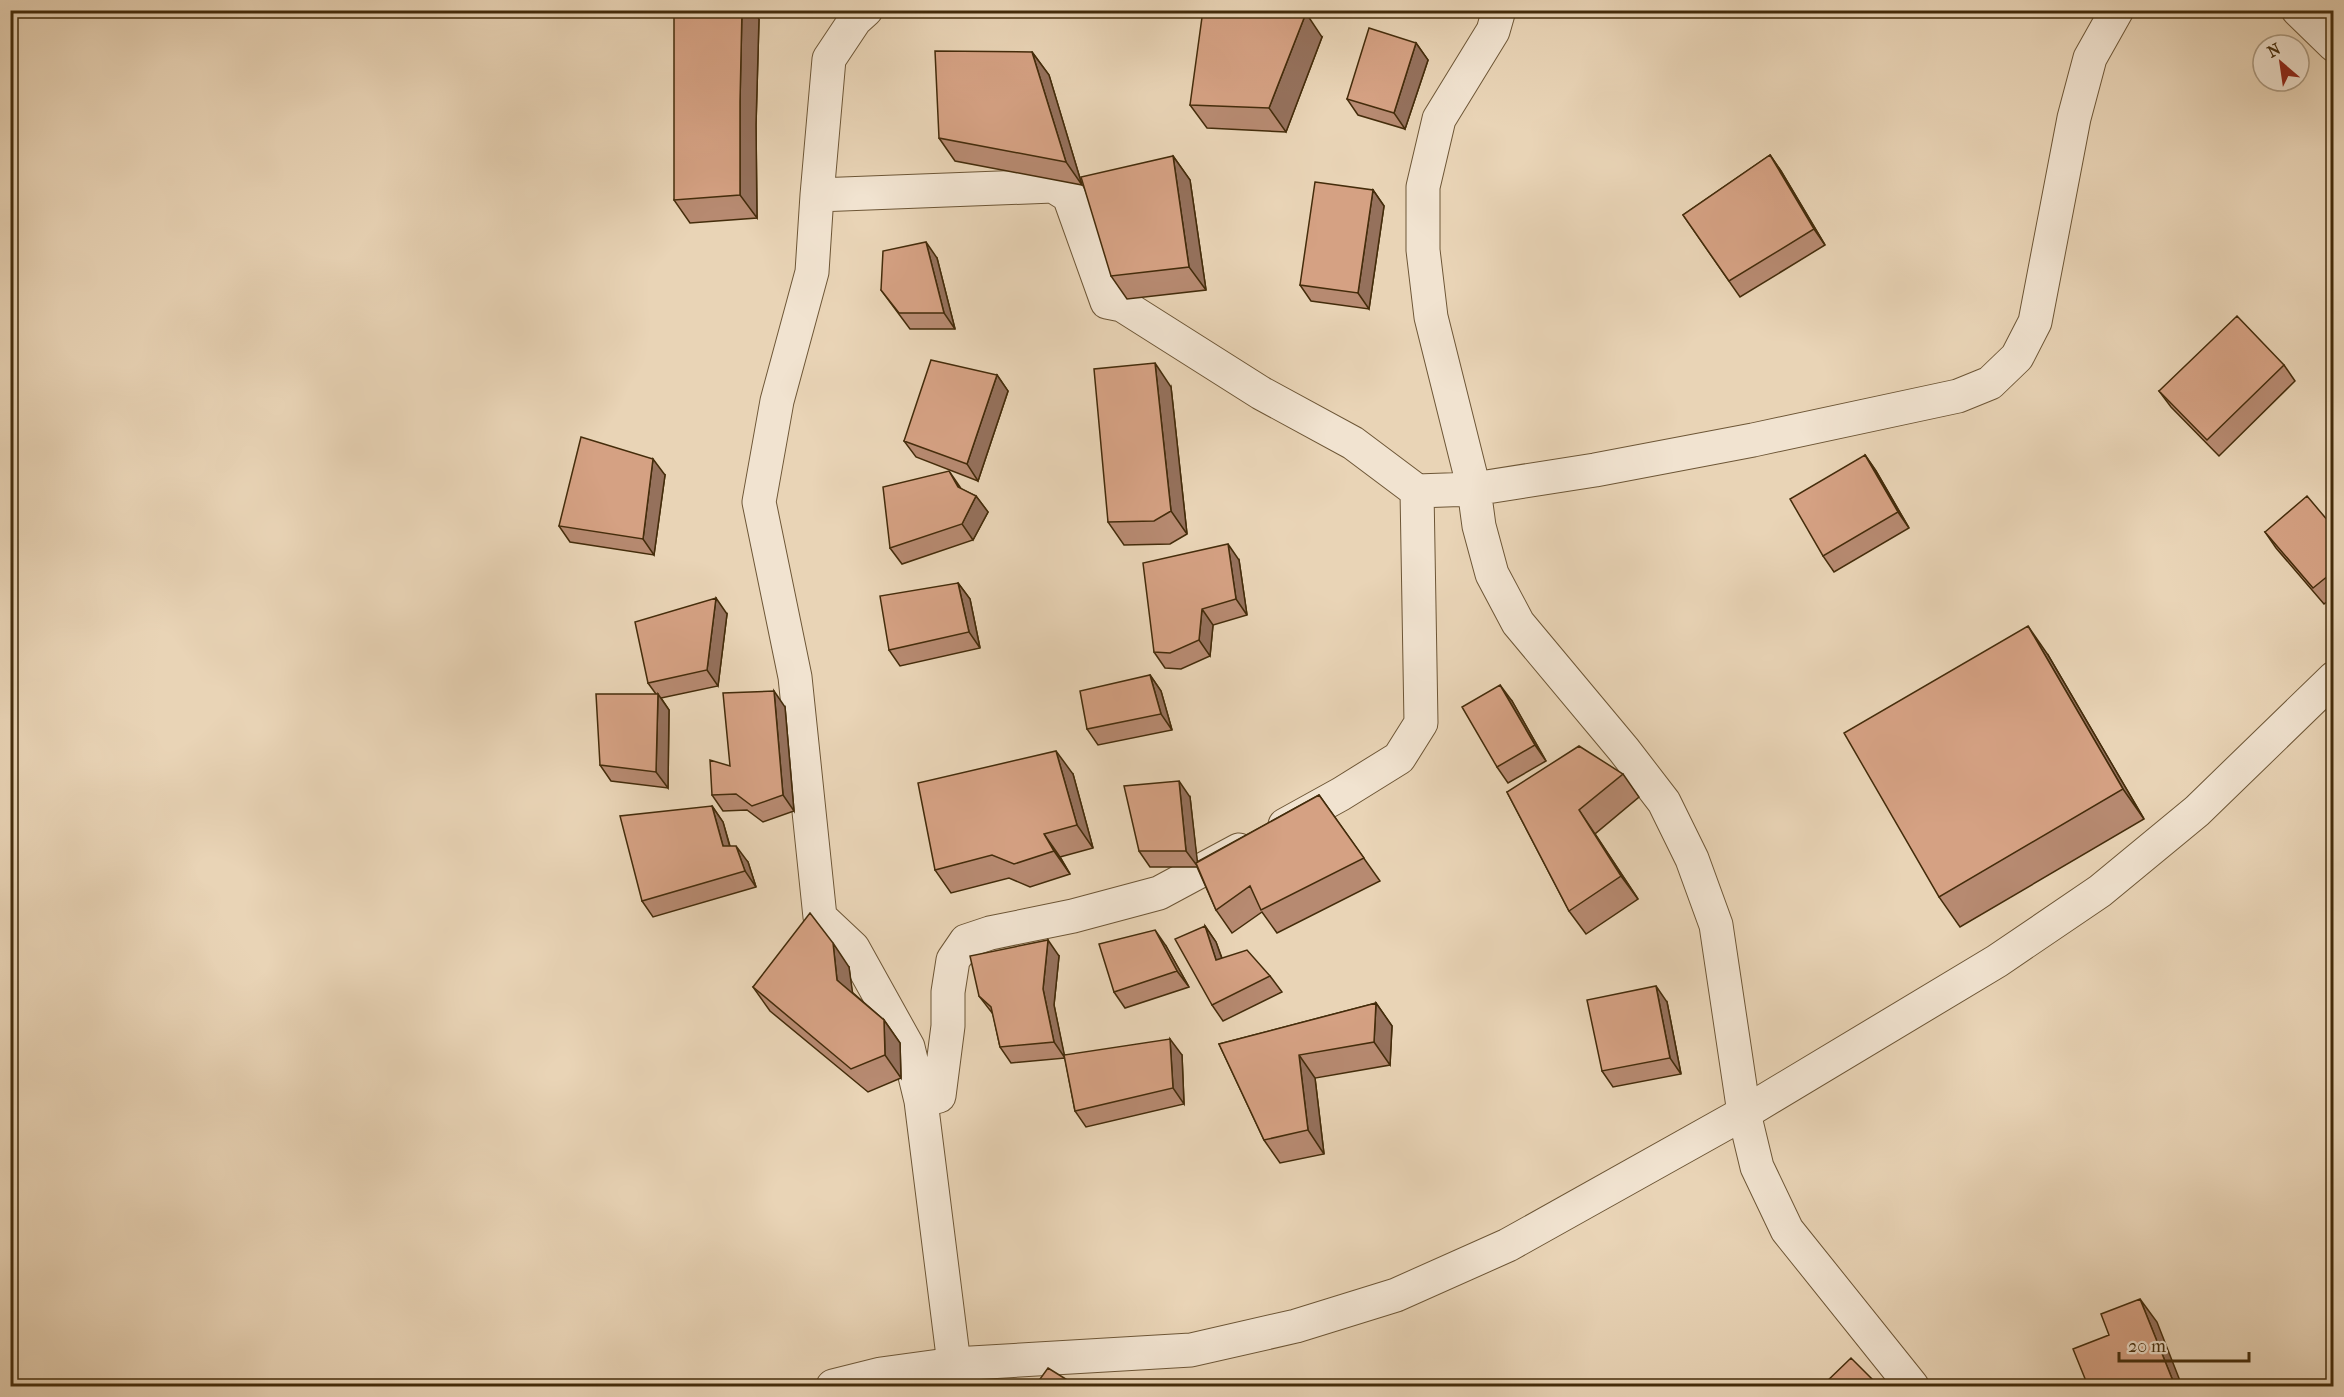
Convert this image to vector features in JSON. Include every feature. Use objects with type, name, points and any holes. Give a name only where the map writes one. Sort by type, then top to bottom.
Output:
[{"type":"street","points":[[866,10],[855,20],[829,59],[812,272],[777,401],[759,502],[795,677],[820,917],[853,948],[908,1047],[921,1101],[954,1364]]},
{"type":"street","points":[[1499,10],[1493,30],[1439,120],[1423,187],[1423,250],[1431,318],[1474,489],[1479,526],[1492,574],[1518,622],[1664,802],[1692,859],[1716,926],[1744,1113],[1756,1167],[1786,1230],[1912,1386]]},
{"type":"street","points":[[817,195],[1053,186],[1069,196],[1107,302],[1122,305],[1261,393],[1353,443],[1417,491],[1474,489],[1753,440],[1958,396],[1990,383],[2017,357],[2035,322],[2074,118],[2090,58],[2117,10]]},
{"type":"street","points":[[2298,10],[2334,45]]},
{"type":"street","points":[[921,1101],[939,1096],[953,960],[966,941],[990,933],[1073,916],[1159,892],[1331,800],[1399,758],[1421,723],[1417,491]]},
{"type":"street","points":[[833,1386],[881,1374],[954,1364],[1191,1350],[1296,1326],[1396,1295],[1508,1245],[1744,1113],[1996,961],[2100,891],[2197,811],[2334,678]]},
{"type":"building","points":[[674,10],[742,10],[740,195],[674,200]]},
{"type":"building","points":[[1203,10],[1296,10],[1306,13],[1269,108],[1190,105]]},
{"type":"building","points":[[1369,28],[1416,43],[1394,113],[1347,99]]},
{"type":"building","points":[[935,51],[1032,52],[1066,162],[939,138]]},
{"type":"building","points":[[1770,155],[1814,229],[1729,281],[1683,215]]},
{"type":"building","points":[[1173,156],[1189,267],[1111,276],[1081,177]]},
{"type":"building","points":[[1315,182],[1373,190],[1358,293],[1300,285]]},
{"type":"building","points":[[926,242],[944,313],[899,313],[881,290],[883,251]]},
{"type":"building","points":[[2237,316],[2284,365],[2207,440],[2159,391]]},
{"type":"building","points":[[931,360],[997,375],[967,464],[904,441]]},
{"type":"building","points":[[1155,363],[1171,511],[1154,521],[1108,522],[1094,369]]},
{"type":"building","points":[[581,437],[653,459],[643,539],[559,526]]},
{"type":"building","points":[[1865,455],[1898,512],[1823,556],[1790,499]]},
{"type":"building","points":[[949,471],[958,487],[976,496],[962,524],[890,548],[883,487]]},
{"type":"building","points":[[2307,496],[2334,528],[2334,571],[2313,588],[2265,532]]},
{"type":"building","points":[[1228,544],[1236,599],[1202,609],[1199,640],[1170,653],[1154,652],[1143,563]]},
{"type":"building","points":[[958,583],[969,632],[889,650],[880,596]]},
{"type":"building","points":[[716,598],[707,670],[648,683],[635,622]]},
{"type":"building","points":[[2028,626],[2123,789],[1939,897],[1844,733]]},
{"type":"building","points":[[1150,675],[1161,714],[1087,729],[1080,691]]},
{"type":"building","points":[[1500,685],[1535,745],[1497,767],[1462,707]]},
{"type":"building","points":[[774,691],[783,795],[752,806],[736,794],[712,795],[710,760],[730,766],[723,693]]},
{"type":"building","points":[[596,694],[658,694],[656,772],[600,765]]},
{"type":"building","points":[[1579,746],[1623,774],[1579,810],[1621,876],[1569,911],[1507,792]]},
{"type":"building","points":[[1056,751],[1077,825],[1044,834],[1054,851],[1014,864],[992,855],[935,870],[918,783]]},
{"type":"building","points":[[1179,781],[1186,851],[1139,851],[1124,786]]},
{"type":"building","points":[[1319,795],[1364,858],[1261,910],[1250,886],[1216,910],[1196,863]]},
{"type":"building","points":[[712,806],[723,846],[736,846],[745,871],[642,901],[620,816]]},
{"type":"building","points":[[810,913],[833,943],[837,980],[884,1020],[885,1055],[851,1069],[753,987]]},
{"type":"building","points":[[1205,926],[1216,960],[1247,950],[1270,976],[1212,1005],[1175,939]]},
{"type":"building","points":[[1155,930],[1177,971],[1114,992],[1099,944]]},
{"type":"building","points":[[1048,940],[1043,989],[1054,1042],[1000,1047],[991,1007],[979,996],[970,956]]},
{"type":"building","points":[[1656,986],[1670,1058],[1602,1071],[1587,1000]]},
{"type":"building","points":[[1376,1003],[1374,1042],[1299,1055],[1308,1130],[1264,1140],[1219,1044]]},
{"type":"building","points":[[1170,1039],[1173,1088],[1075,1111],[1064,1055]]},
{"type":"building","points":[[2140,1299],[2175,1386],[2088,1386],[2073,1349],[2109,1335],[2101,1314]]},
{"type":"building","points":[[1851,1358],[1879,1386],[1822,1386]]},
{"type":"building","points":[[1048,1368],[1077,1386],[1035,1386]]}]
